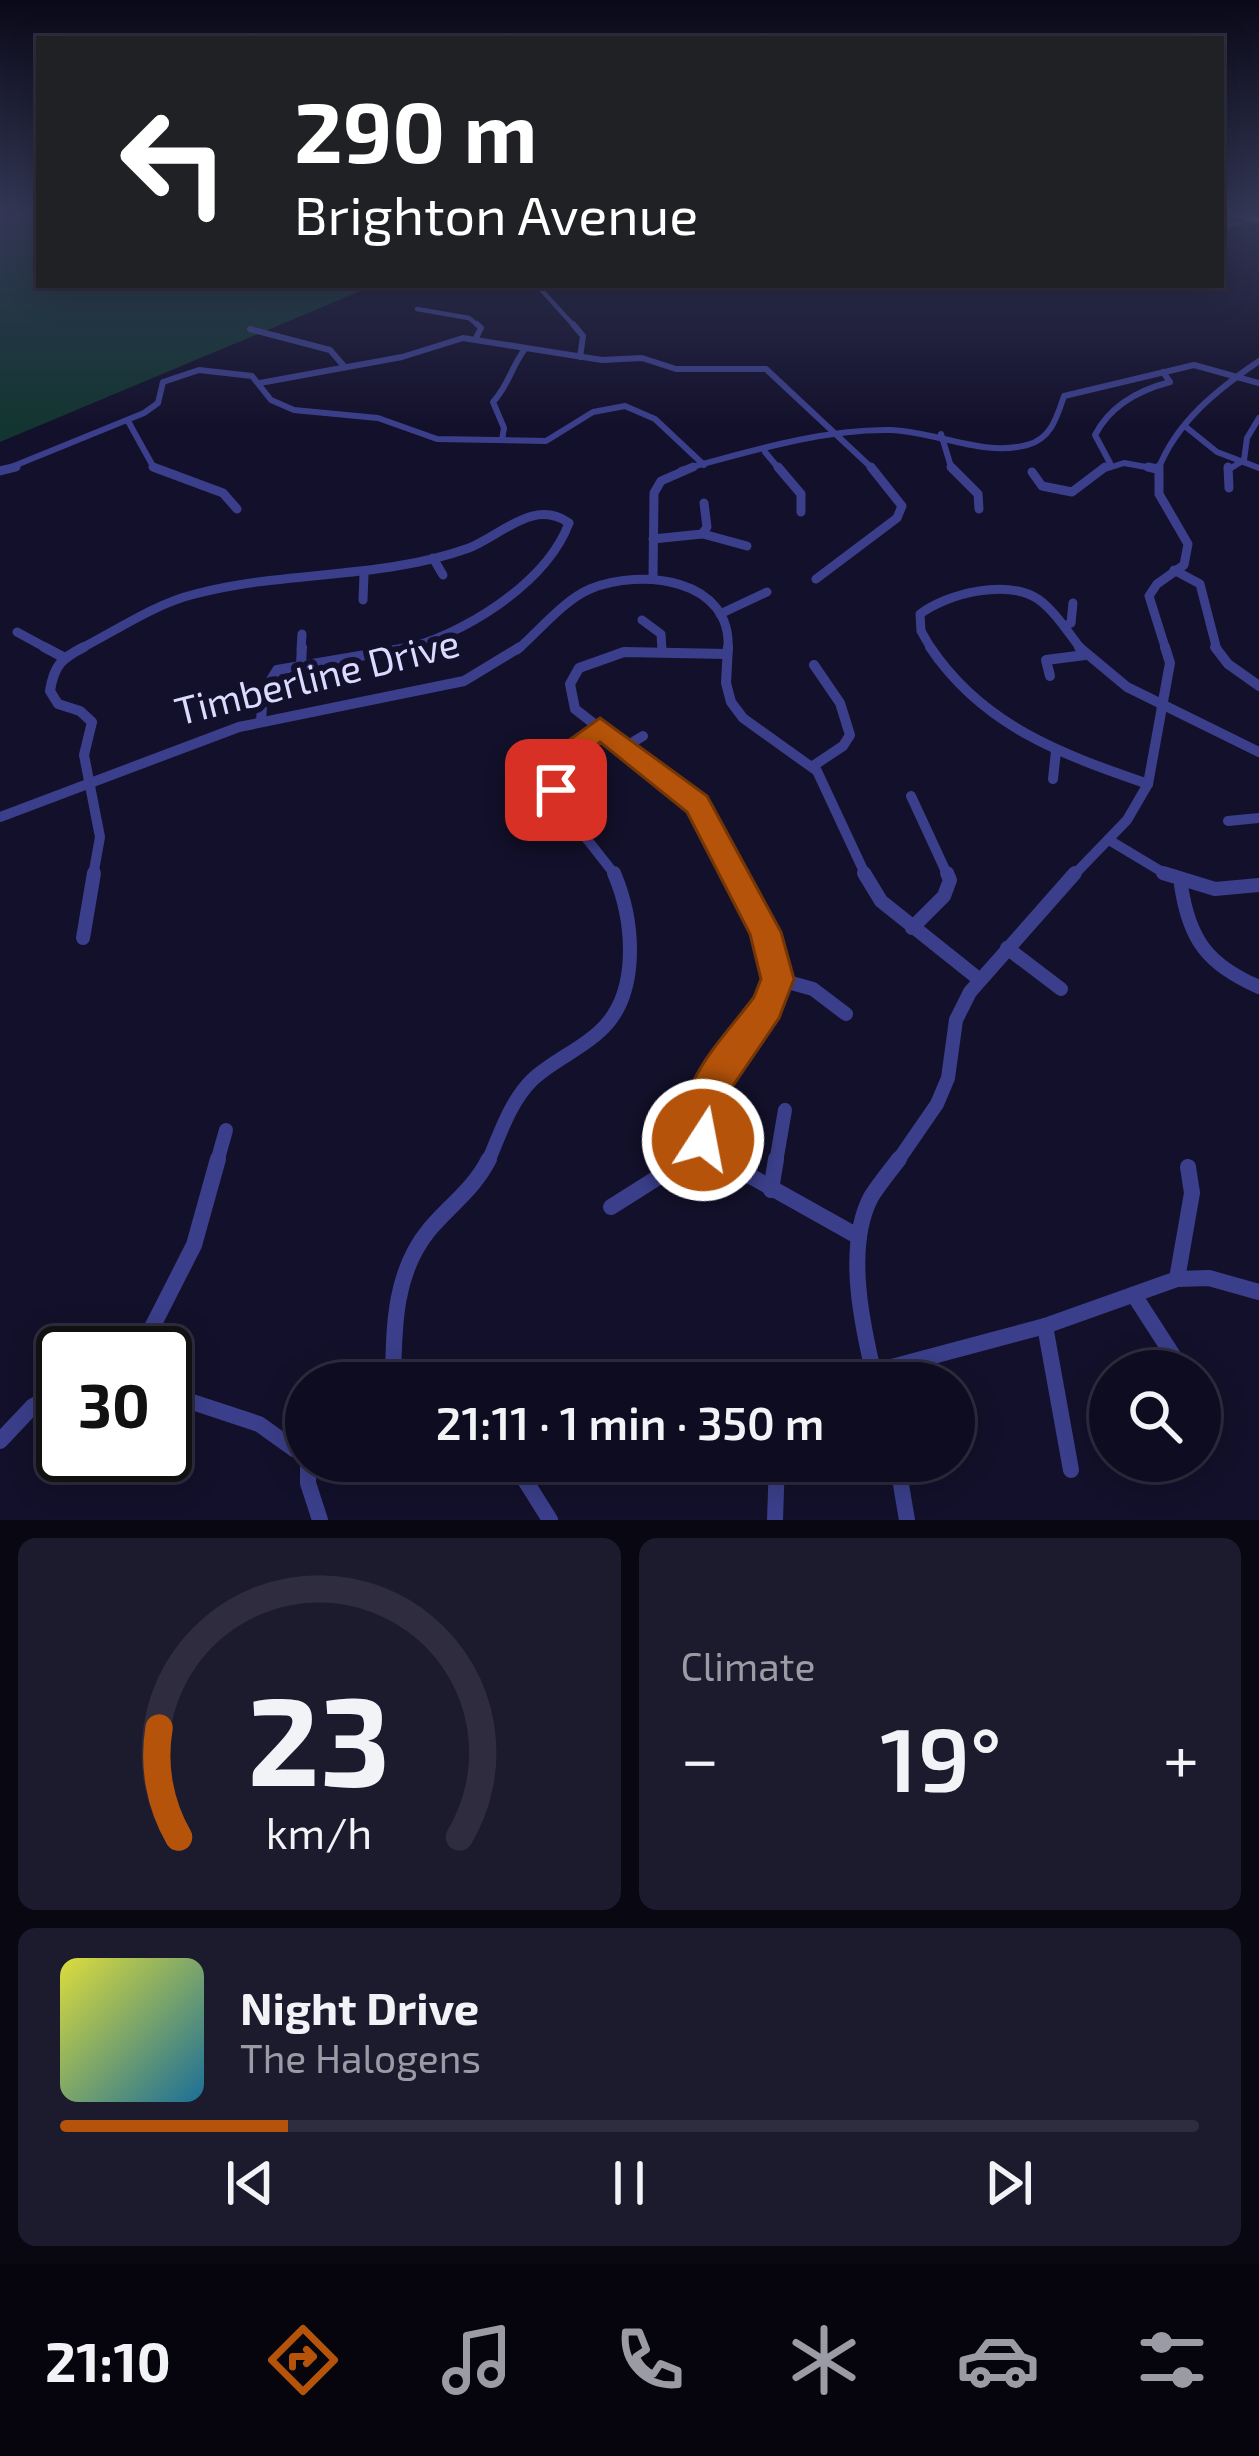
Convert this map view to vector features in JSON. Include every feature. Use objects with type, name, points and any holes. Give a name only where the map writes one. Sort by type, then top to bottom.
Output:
[{"type":"street","points":[[540,288],[583,336],[580,357]]},
{"type":"street","points":[[417,309],[474,320],[482,328],[476,338]]},
{"type":"street","points":[[250,329],[330,350],[343,365]]},
{"type":"street","points":[[260,383],[396,358],[445,340],[476,338],[580,357],[642,358],[676,369],[766,370],[892,487],[902,511],[816,580]]},
{"type":"street","points":[[502,440],[504,428],[493,402],[510,383],[513,364],[525,349]]},
{"type":"street","points":[[871,1362],[862,1315],[859,1237],[869,1201],[937,1104],[948,1078],[956,1020],[980,980],[1109,840],[1148,784],[1164,703],[1168,647],[1149,596],[1184,565],[1188,544],[1162,503],[1157,469],[1164,448],[1238,375],[1259,361]]},
{"type":"street","points":[[980,980],[912,928],[866,880],[827,786],[813,766],[742,718],[731,702],[729,635],[720,614],[706,596],[676,581],[653,578],[658,484],[672,473],[704,465],[885,430],[941,434],[1002,447],[1035,443],[1057,421],[1064,396],[1202,365],[1259,383]]},
{"type":"street","points":[[0,471],[42,460],[128,421],[158,403],[163,382],[188,371],[242,372],[260,383],[271,400],[294,410],[379,418],[437,439],[550,441],[594,411],[621,406],[666,425],[704,465]]},
{"type":"street","points":[[1110,463],[1095,434],[1101,420],[1148,386],[1170,382],[1163,372]]},
{"type":"street","points":[[128,421],[140,434],[154,468],[220,491],[237,509]]},
{"type":"street","points":[[1229,488],[1228,466],[1240,462],[1258,421]]},
{"type":"street","points":[[1186,427],[1217,452],[1259,468]]},
{"type":"street","points":[[941,434],[951,470],[978,494],[979,508]]},
{"type":"street","points":[[766,452],[801,494],[801,512]]},
{"type":"street","points":[[1032,472],[1036,483],[1047,490],[1072,492],[1110,463],[1157,469]]},
{"type":"street","points":[[703,534],[707,527],[704,503]]},
{"type":"street","points":[[83,938],[100,837],[84,754],[92,722],[80,711],[58,704],[50,691],[53,671],[63,657],[198,593],[279,580],[364,574],[434,558],[484,542],[530,515],[550,513],[569,524],[567,535],[534,574],[437,639],[301,663],[270,677],[261,700],[261,722]]},
{"type":"street","points":[[653,539],[703,534],[747,545]]},
{"type":"street","points":[[434,558],[443,575]]},
{"type":"street","points":[[1174,570],[1200,584],[1214,649],[1235,672],[1259,686]]},
{"type":"street","points":[[363,600],[364,574]]},
{"type":"street","name":"Timberline Drive","points":[[0,817],[261,722],[464,680],[512,654],[585,591],[618,580],[653,578]]},
{"type":"street","points":[[1148,784],[1056,751],[1006,726],[956,689],[917,620],[934,604],[1007,587],[1037,596],[1084,655],[1109,676],[1221,727],[1259,752]]},
{"type":"street","points":[[720,614],[767,592]]},
{"type":"street","points":[[1065,626],[1071,623],[1073,603]]},
{"type":"street","points":[[137,606],[149,616]]},
{"type":"street","points":[[642,620],[661,634],[662,651]]},
{"type":"street","points":[[17,632],[63,657]]},
{"type":"street","points":[[301,663],[302,634]]},
{"type":"street","points":[[727,654],[662,651],[597,656],[573,676],[569,696],[575,709],[697,804],[765,932],[777,979],[767,1006],[706,1093],[699,1124],[705,1147],[719,1160],[859,1237]]},
{"type":"street","points":[[1050,676],[1046,660],[1084,655]]},
{"type":"street","points":[[813,766],[847,742],[851,731],[814,664]]},
{"type":"street","points":[[394,1362],[397,1289],[408,1262],[427,1233],[476,1183],[512,1107],[532,1080],[608,1025],[625,992],[621,891],[611,866],[563,813],[556,790],[560,760],[600,728]]},
{"type":"street","points":[[626,747],[643,736]]},
{"type":"street","points":[[1053,778],[1056,751]]},
{"type":"street","points":[[911,796],[950,880],[944,896],[912,928]]},
{"type":"street","points":[[1228,821],[1259,818]]},
{"type":"street","points":[[1109,840],[1181,886],[1220,891],[1259,886]]},
{"type":"street","points":[[1181,886],[1187,928],[1197,947],[1222,970],[1259,987]]},
{"type":"street","points":[[1007,948],[1061,989]]},
{"type":"street","points":[[777,979],[813,989],[846,1014]]},
{"type":"street","points":[[771,1190],[785,1109]]},
{"type":"street","points":[[154,1326],[194,1245],[226,1130]]},
{"type":"street","points":[[611,1207],[705,1147]]},
{"type":"street","points":[[1178,1279],[1192,1193],[1188,1167]]},
{"type":"street","points":[[924,1362],[1178,1279],[1209,1278],[1259,1292]]},
{"type":"street","points":[[1134,1295],[1169,1350]]},
{"type":"street","points":[[1045,1326],[1071,1470]]},
{"type":"street","points":[[192,1402],[259,1424],[285,1443]]},
{"type":"street","points":[[0,1441],[36,1404]]},
{"type":"street","points":[[308,1482],[320,1520]]},
{"type":"street","points":[[526,1482],[550,1520]]},
{"type":"street","points":[[775,1520],[776,1482]]},
{"type":"street","points":[[901,1482],[907,1520]]},
{"type":"green space","points":[[0,284],[36,284],[36,288],[368,288],[0,442]]},
{"type":"route","points":[[556,790],[560,760],[600,728],[697,804],[759,917],[777,979],[767,1006],[706,1093],[699,1124],[703,1140]]}]
